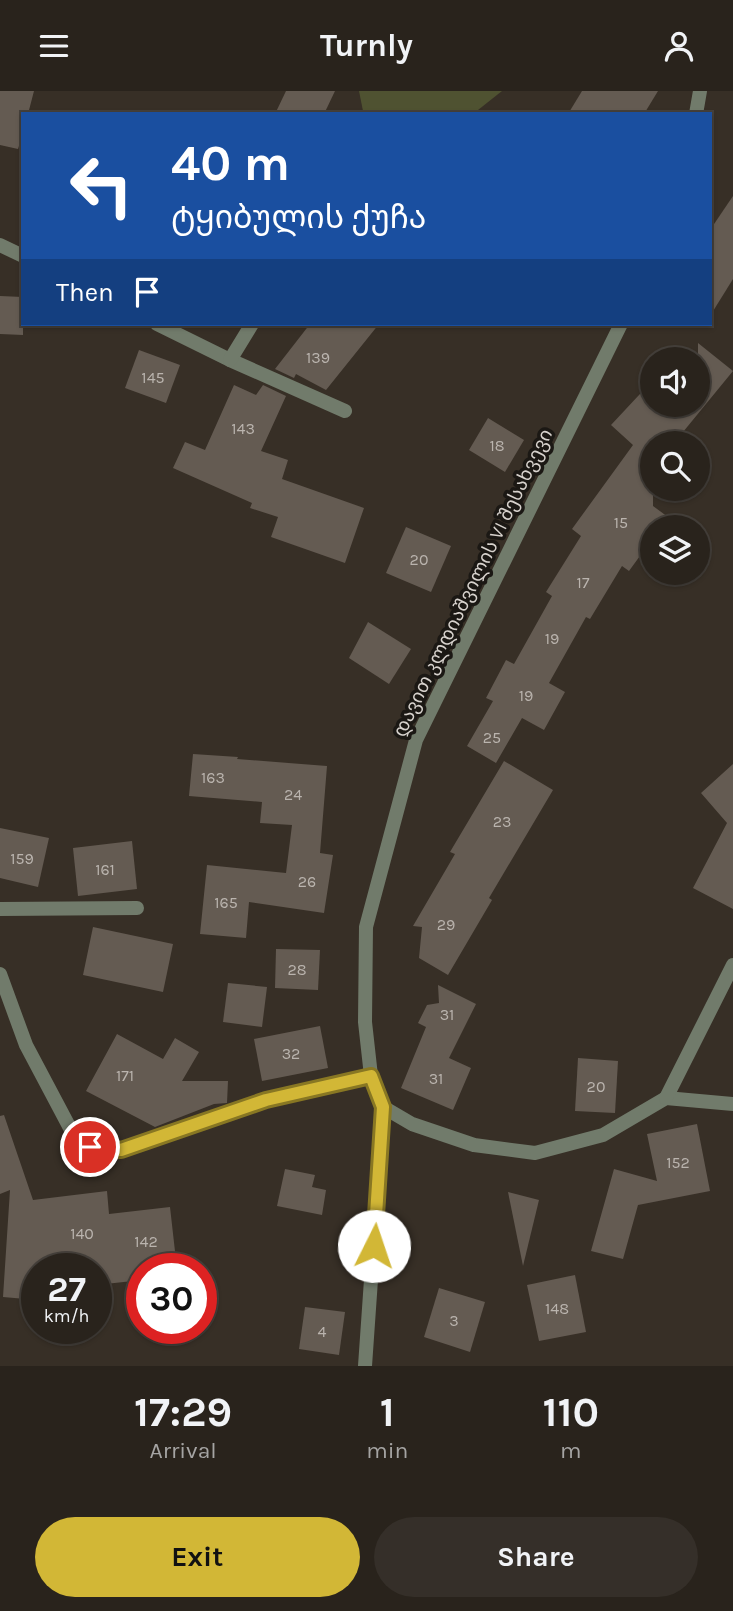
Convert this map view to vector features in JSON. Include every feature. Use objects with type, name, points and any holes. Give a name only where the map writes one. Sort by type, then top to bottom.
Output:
[{"type":"street","points":[[695,112],[700,91]]},
{"type":"street","points":[[0,245],[21,255]]},
{"type":"street","points":[[161,326],[345,411]]},
{"type":"street","points":[[230,360],[250,326]]},
{"type":"street","name":"დავით კლდიაშვილის VI შესახვევი","points":[[383,1107],[371,1076],[365,1022],[366,927],[416,740],[620,326]]},
{"type":"street","points":[[0,909],[137,908]]},
{"type":"street","points":[[366,1366],[383,1107],[412,1124],[474,1145],[535,1153],[603,1135],[666,1098],[733,965]]},
{"type":"street","points":[[0,974],[26,1045],[71,1130],[90,1147],[121,1150],[266,1100],[371,1076]]},
{"type":"street","points":[[666,1098],[733,1104]]},
{"type":"green space","points":[[359,91],[502,91],[478,110],[363,111]]},
{"type":"building","points":[[0,91],[34,91],[29,112],[21,112],[21,139],[18,149],[0,145]]},
{"type":"building","points":[[286,91],[335,91],[325,112],[276,112]]},
{"type":"building","points":[[582,91],[658,91],[645,112],[569,112]]},
{"type":"building","points":[[733,196],[733,279],[712,313],[712,227]]},
{"type":"building","points":[[0,296],[21,297],[23,335],[0,334]]},
{"type":"building","points":[[308,326],[377,326],[326,390],[296,374],[294,378],[275,369]]},
{"type":"building","points":[[139,350],[180,365],[166,403],[125,388]]},
{"type":"building","points":[[710,353],[733,371],[710,399]]},
{"type":"building","points":[[234,385],[256,395],[263,385],[286,396],[261,451],[288,460],[282,479],[364,508],[345,563],[271,537],[278,517],[250,508],[252,503],[173,468],[185,442],[205,450]]},
{"type":"building","points":[[640,394],[640,417],[695,417],[684,431],[640,431],[640,501],[653,501],[653,506],[665,515],[640,515],[640,556],[629,571],[622,566],[590,619],[586,617],[549,683],[565,692],[544,730],[522,718],[496,763],[467,746],[493,701],[486,698],[506,660],[514,664],[552,596],[546,592],[581,536],[572,529],[633,445],[611,425]]},
{"type":"building","points":[[488,418],[524,440],[505,472],[469,450]]},
{"type":"building","points":[[406,527],[451,546],[431,592],[386,573]]},
{"type":"building","points":[[368,622],[411,649],[389,684],[349,658]]},
{"type":"building","points":[[193,754],[327,766],[320,853],[333,855],[324,913],[249,902],[246,938],[200,934],[207,865],[286,873],[292,825],[260,823],[262,802],[189,796]]},
{"type":"building","points":[[504,761],[553,790],[489,898],[492,900],[448,975],[419,958],[422,927],[413,926],[455,854],[450,852]]},
{"type":"building","points":[[733,764],[733,909],[693,888],[727,823],[701,793]]},
{"type":"building","points":[[0,828],[49,838],[38,887],[0,878]]},
{"type":"building","points":[[132,841],[137,889],[78,896],[73,848]]},
{"type":"building","points":[[93,927],[173,944],[163,992],[83,975]]},
{"type":"building","points":[[276,949],[320,950],[318,990],[275,988]]},
{"type":"building","points":[[228,983],[267,987],[262,1027],[223,1022]]},
{"type":"building","points":[[438,985],[476,1004],[449,1058],[471,1068],[453,1110],[401,1088],[426,1027],[418,1023],[427,1005],[439,1003]]},
{"type":"building","points":[[320,1026],[328,1068],[262,1081],[254,1039]]},
{"type":"building","points":[[117,1034],[163,1059],[175,1038],[199,1052],[182,1081],[228,1081],[227,1103],[214,1104],[155,1127],[86,1091]]},
{"type":"building","points":[[578,1058],[618,1061],[615,1113],[575,1111]]},
{"type":"building","points":[[4,1115],[33,1200],[107,1191],[109,1214],[170,1207],[175,1253],[126,1253],[126,1282],[112,1283],[112,1253],[21,1253],[21,1299],[3,1297],[10,1190],[0,1194],[0,1116]]},
{"type":"building","points":[[697,1124],[710,1191],[638,1205],[623,1259],[591,1251],[614,1169],[657,1181],[647,1134]]},
{"type":"building","points":[[285,1169],[315,1175],[312,1187],[326,1190],[322,1215],[277,1206]]},
{"type":"building","points":[[508,1192],[539,1200],[523,1266]]},
{"type":"building","points":[[575,1275],[586,1332],[539,1341],[527,1285]]},
{"type":"building","points":[[439,1288],[485,1302],[470,1352],[424,1337]]},
{"type":"building","points":[[305,1307],[345,1312],[339,1355],[299,1349]]},
{"type":"route","points":[[90,1147],[121,1150],[266,1100],[371,1076],[383,1107],[374,1246]]}]
